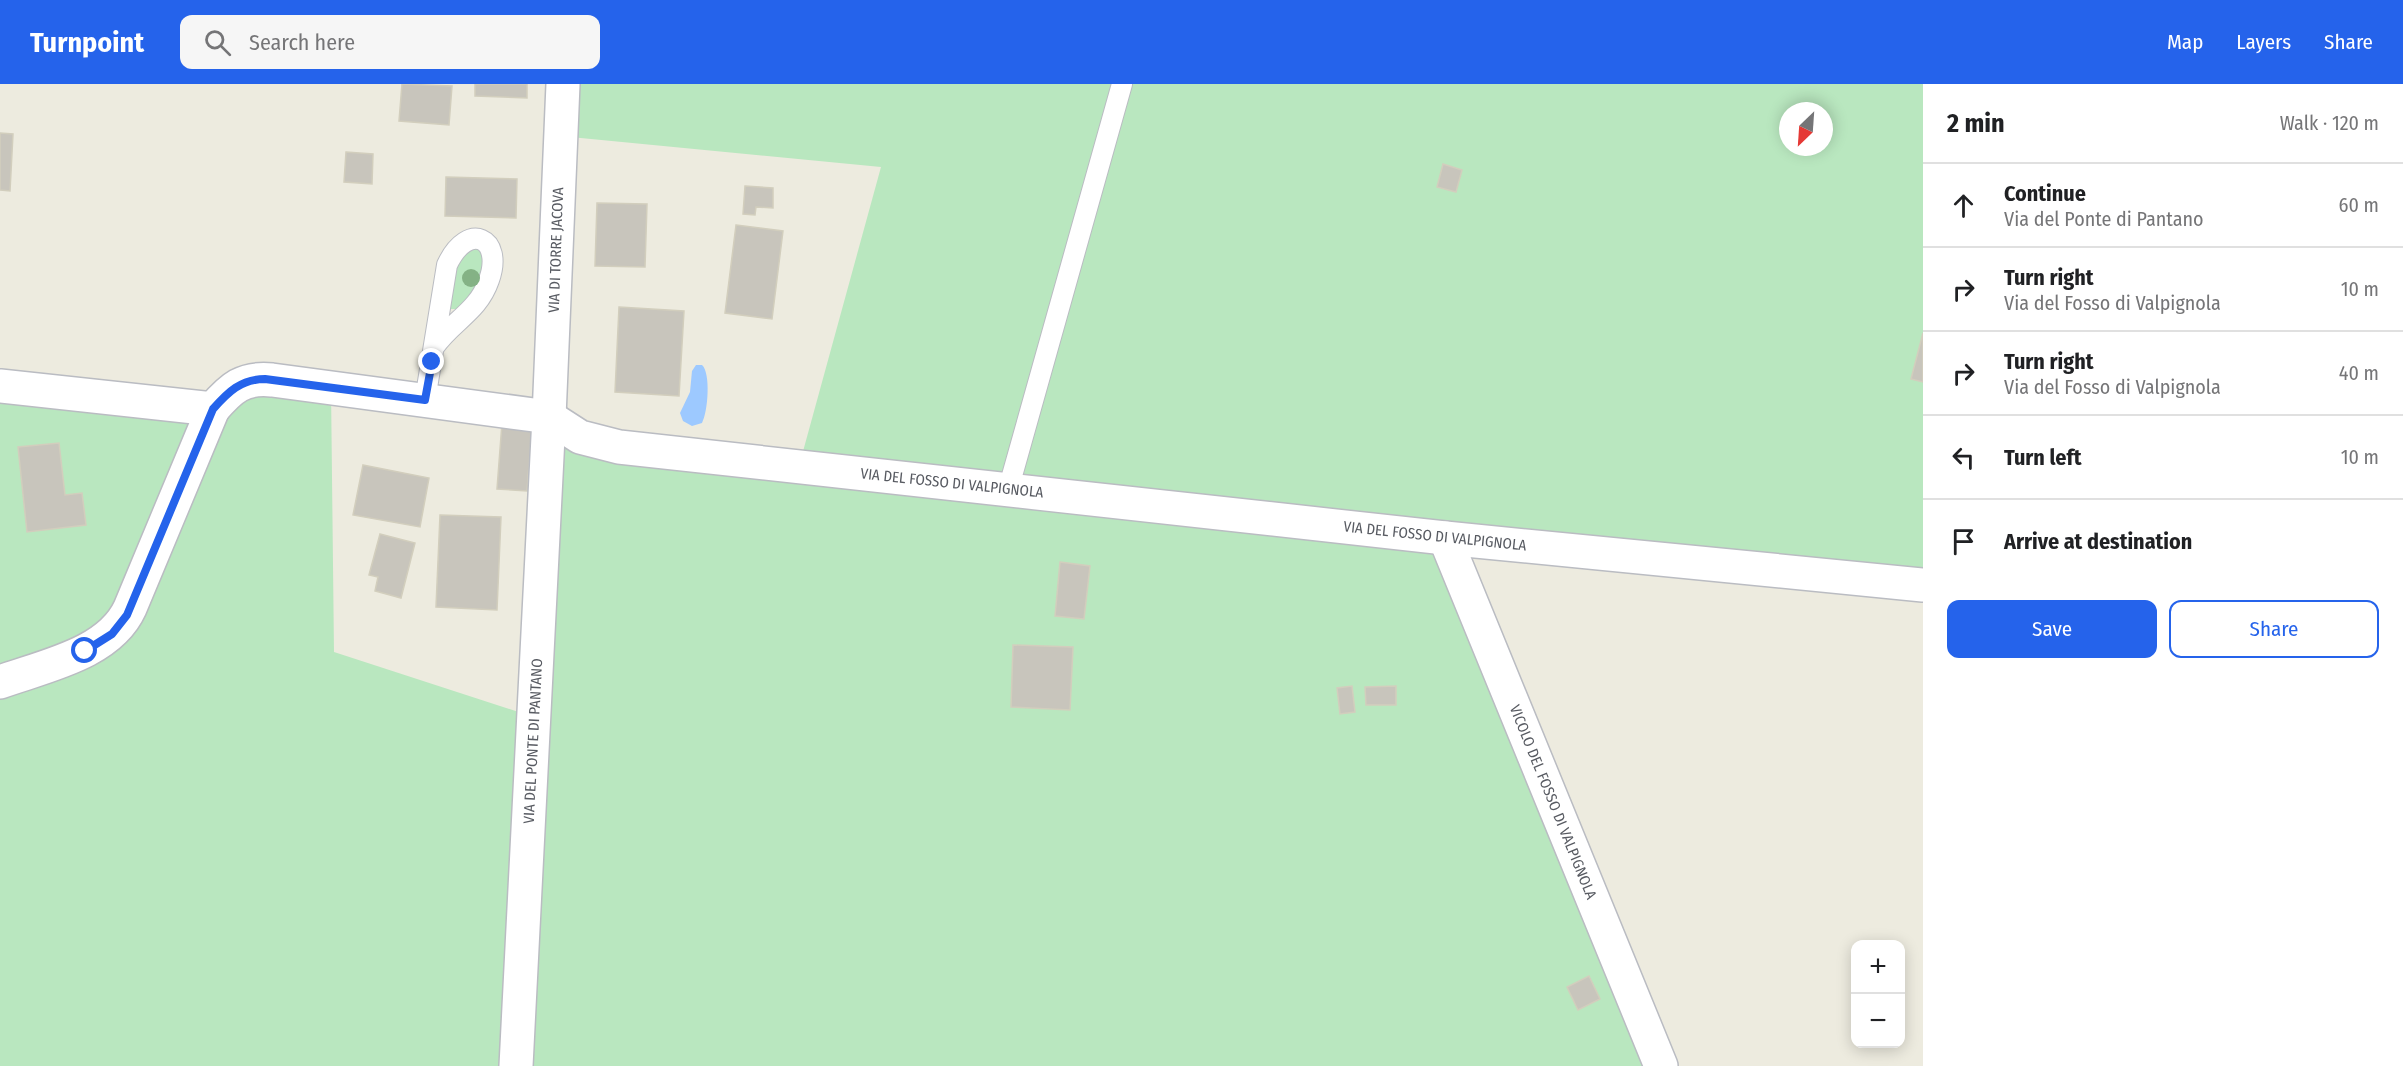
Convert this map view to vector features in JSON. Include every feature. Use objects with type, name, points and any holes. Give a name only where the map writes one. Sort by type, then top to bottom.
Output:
[{"type":"street","name":"VIA DI TORRE JACOVA","points":[[549,417],[562,84]]},
{"type":"street","name":"VIA DEL FOSSO DI VALPIGNOLA","points":[[213,409],[237,386],[247,380],[259,379],[549,417],[573,433],[610,446],[1445,538],[1923,585]]},
{"type":"street","points":[[0,386],[213,409],[130,608],[120,626],[103,641],[85,651],[0,682]]},
{"type":"street","name":"VIA DEL PONTE DI PANTANO","points":[[516,1066],[549,417]]},
{"type":"street","name":"VICOLO DEL FOSSO DI VALPIGNOLA","points":[[1445,538],[1661,1066]]},
{"type":"lane","points":[[1008,490],[1122,84]]},
{"type":"lane","points":[[425,400],[447,265],[453,252],[463,242],[471,238],[487,242],[491,249],[490,279],[475,307],[434,347]]},
{"type":"green space","points":[[563,84],[1923,84],[1923,585],[1445,538],[1661,1066],[0,1066],[0,387],[213,409],[272,380],[331,388],[334,652],[534,717],[549,417],[799,466],[881,167],[560,136]]},
{"type":"green space","points":[[469,247],[481,248],[482,274],[475,288],[458,309],[450,309],[449,276]]},
{"type":"water","points":[[696,365],[702,365],[705,369],[708,393],[702,423],[692,426],[683,421],[680,413],[690,392],[692,371]]},
{"type":"building","points":[[402,84],[452,86],[449,125],[399,121]]},
{"type":"building","points":[[475,84],[527,84],[527,98],[475,96]]},
{"type":"building","points":[[0,133],[13,134],[10,191],[0,190]]},
{"type":"building","points":[[346,152],[373,154],[372,184],[344,182]]},
{"type":"building","points":[[1443,164],[1462,170],[1456,192],[1437,187]]},
{"type":"building","points":[[446,177],[517,179],[516,218],[445,216]]},
{"type":"building","points":[[745,186],[773,188],[773,208],[756,207],[755,215],[743,214]]},
{"type":"building","points":[[597,203],[647,204],[645,267],[595,266]]},
{"type":"building","points":[[736,225],[783,231],[772,319],[725,313]]},
{"type":"building","points":[[619,307],[684,311],[679,396],[615,392]]},
{"type":"building","points":[[1923,333],[1923,382],[1911,379]]},
{"type":"building","points":[[502,423],[532,425],[527,491],[497,489]]},
{"type":"building","points":[[59,443],[65,495],[82,493],[86,525],[27,532],[18,447]]},
{"type":"building","points":[[363,465],[429,478],[420,527],[353,515]]},
{"type":"building","points":[[440,515],[501,517],[497,610],[436,607]]},
{"type":"building","points":[[380,534],[415,543],[401,598],[375,591],[378,577],[369,575]]},
{"type":"building","points":[[1060,562],[1090,566],[1084,619],[1055,616]]},
{"type":"building","points":[[1013,645],[1073,647],[1070,710],[1011,707]]},
{"type":"building","points":[[1352,686],[1355,712],[1340,714],[1337,688]]},
{"type":"building","points":[[1396,686],[1396,705],[1366,705],[1365,687]]},
{"type":"building","points":[[1589,976],[1600,999],[1578,1010],[1567,987]]},
{"type":"route","points":[[85,651],[112,634],[127,615],[213,409],[237,386],[247,380],[265,379],[425,400],[432,362]]}]
